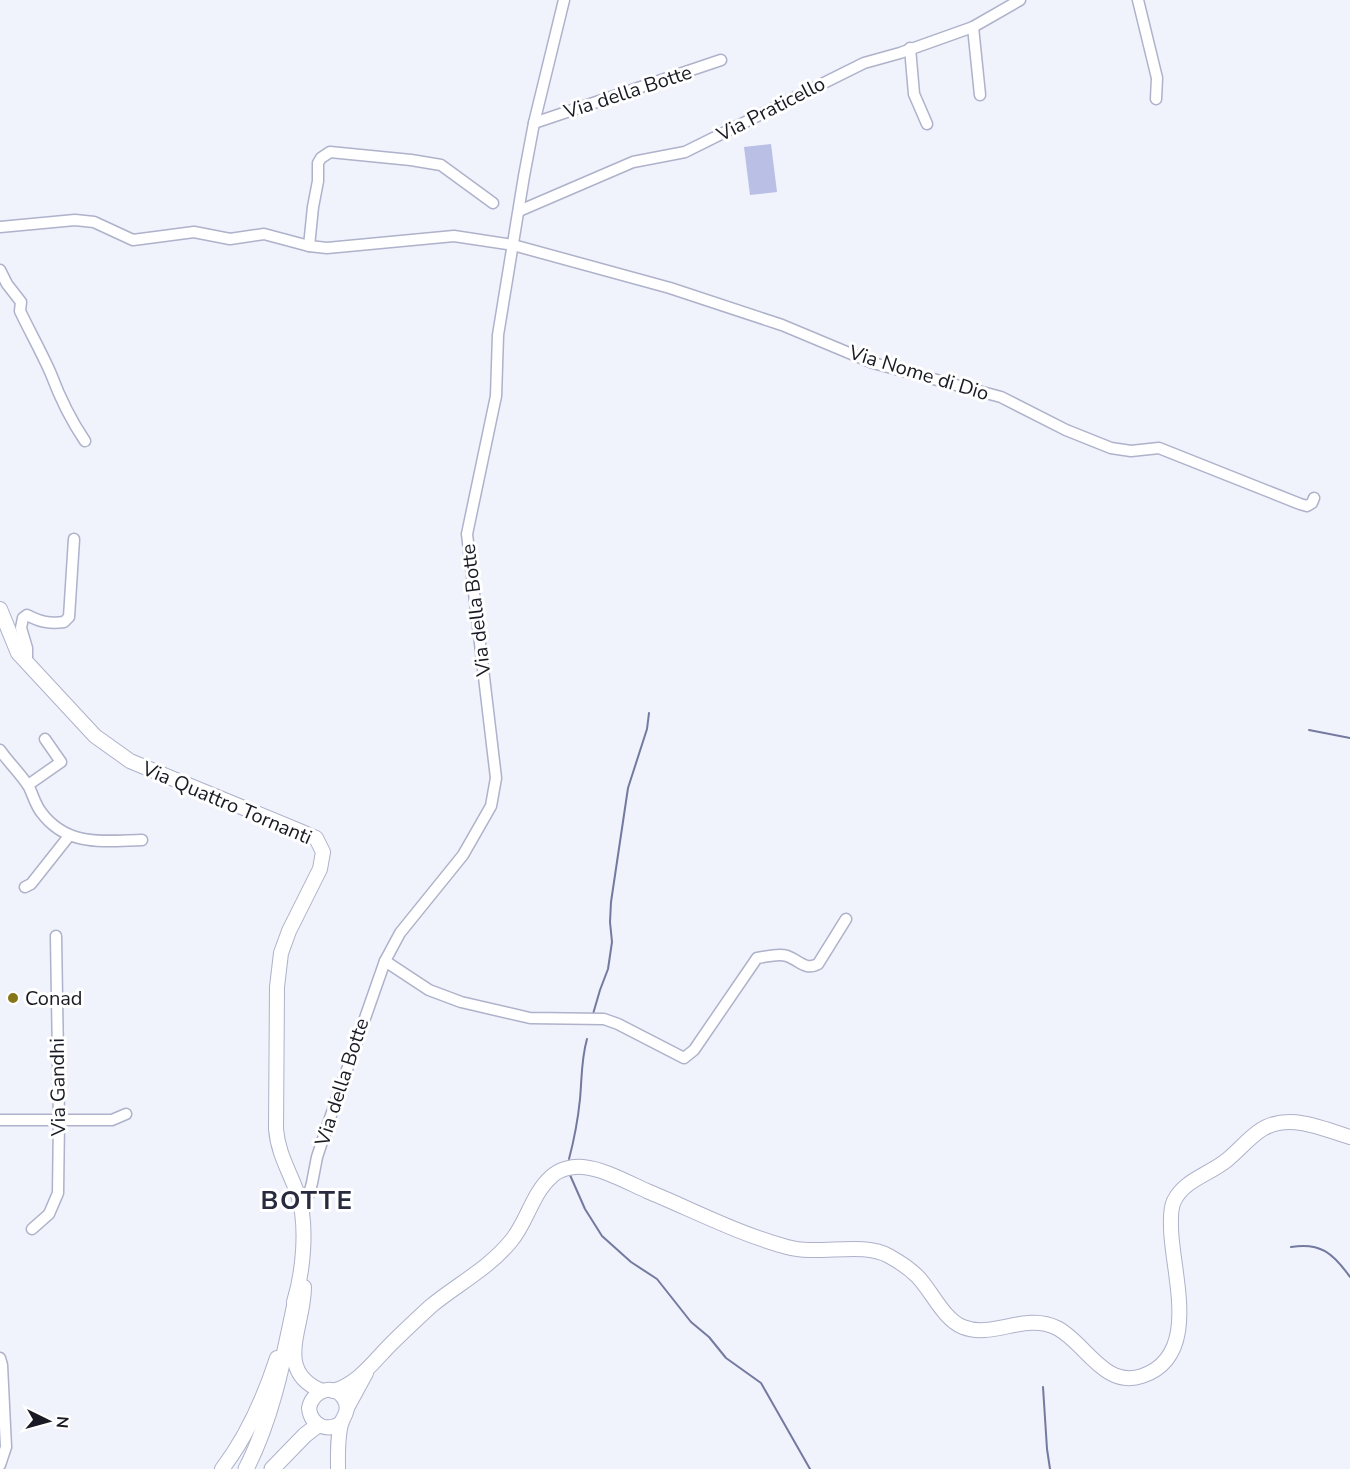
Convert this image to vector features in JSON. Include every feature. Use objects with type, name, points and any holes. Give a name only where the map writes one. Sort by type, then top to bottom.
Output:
[{"type":"highway","points":[[246,1469],[271,1409],[297,1294]]},
{"type":"highway","points":[[272,1469],[300,1440],[322,1426]]},
{"type":"main road","name":"Via Quattro Tornanti","points":[[0,609],[18,653],[95,736],[130,762],[316,838],[321,846],[322,861],[281,953],[277,987],[276,1129],[280,1154],[300,1202],[303,1227],[301,1265]]},
{"type":"main road","points":[[338,1469],[338,1450],[346,1408],[369,1369],[391,1343],[432,1306],[501,1252],[513,1238],[539,1192],[551,1176],[564,1169],[587,1167],[785,1247],[801,1251],[862,1250],[886,1254],[915,1274],[953,1322],[966,1329],[983,1330],[1025,1322],[1040,1322],[1057,1328],[1069,1336],[1103,1369],[1123,1377],[1142,1376],[1162,1364],[1176,1344],[1180,1309],[1171,1239],[1171,1211],[1174,1200],[1185,1186],[1225,1162],[1260,1130],[1277,1122],[1290,1121],[1308,1124],[1350,1137]]},
{"type":"main road","points":[[301,1265],[304,1298],[294,1364],[305,1382],[343,1397],[346,1408]]},
{"type":"main road","points":[[222,1469],[249,1428],[262,1401],[297,1294],[301,1265]]},
{"type":"main road","points":[[338,1450],[334,1436],[313,1421],[309,1408],[314,1396],[345,1387],[369,1369]]},
{"type":"main road","points":[[322,1426],[342,1422]]},
{"type":"street","name":"Via della Botte","points":[[300,1202],[309,1194],[317,1157],[329,1120],[385,961],[400,933],[463,855],[491,806],[496,778],[467,534],[496,396],[498,335],[534,123],[564,0]]},
{"type":"street","name":"Via Praticello","points":[[519,211],[633,162],[685,152],[864,63],[973,27],[1020,0]]},
{"type":"street","points":[[1138,0],[1157,78],[1156,99]]},
{"type":"street","points":[[973,27],[980,95]]},
{"type":"street","points":[[910,48],[914,94],[927,124]]},
{"type":"street","name":"Via della Botte","points":[[534,123],[721,60]]},
{"type":"street","points":[[309,246],[318,181],[318,163],[330,152],[441,165],[493,203]]},
{"type":"street","points":[[0,227],[75,220],[94,222],[134,240],[194,232],[230,239],[264,234],[309,246],[327,248],[454,236],[513,246]]},
{"type":"street","name":"Via Nome di Dio","points":[[513,246],[670,288],[782,325],[873,363],[1001,397],[1066,430],[1111,448],[1131,451],[1159,448],[1299,504],[1307,506],[1314,498]]},
{"type":"street","points":[[0,270],[7,284],[21,302],[20,311],[55,388],[69,417],[85,441]]},
{"type":"street","points":[[27,663],[27,648],[21,628],[23,618],[27,615],[38,621],[53,623],[64,622],[69,617],[74,539]]},
{"type":"street","points":[[28,785],[61,762],[45,739]]},
{"type":"street","points":[[0,750],[28,785],[39,810],[56,828],[69,836],[90,841],[142,840]]},
{"type":"street","points":[[25,887],[31,884],[69,836]]},
{"type":"street","points":[[385,961],[429,990],[461,1002],[530,1018],[604,1019],[684,1058],[694,1050],[757,958],[788,956],[804,966],[812,967],[818,964],[846,919]]},
{"type":"street","name":"Via Gandhi","points":[[32,1229],[49,1214],[58,1193],[56,936]]},
{"type":"street","points":[[0,1120],[112,1120],[126,1114]]},
{"type":"street","points":[[0,1358],[6,1425],[6,1447],[0,1465]]},
{"type":"shaded area","points":[[771,144],[777,192],[750,195],[744,147]]},
{"type":"waterway","points":[[593,1014],[608,969],[612,942],[611,902],[628,788],[647,729],[649,713]]},
{"type":"waterway","points":[[1309,730],[1350,738]]},
{"type":"waterway","points":[[569,1159],[578,1114],[587,1039]]},
{"type":"waterway","points":[[570,1175],[585,1209],[602,1236],[631,1262],[657,1279],[691,1322],[709,1337],[726,1358],[761,1383],[810,1469]]},
{"type":"waterway","points":[[1291,1247],[1310,1246],[1325,1251],[1338,1261],[1350,1277]]},
{"type":"waterway","points":[[1043,1387],[1050,1469]]},
{"type":"place","name":"Conad","points":[[13,998]]},
{"type":"district","name":"BOTTE","points":[[307,1200]]}]
